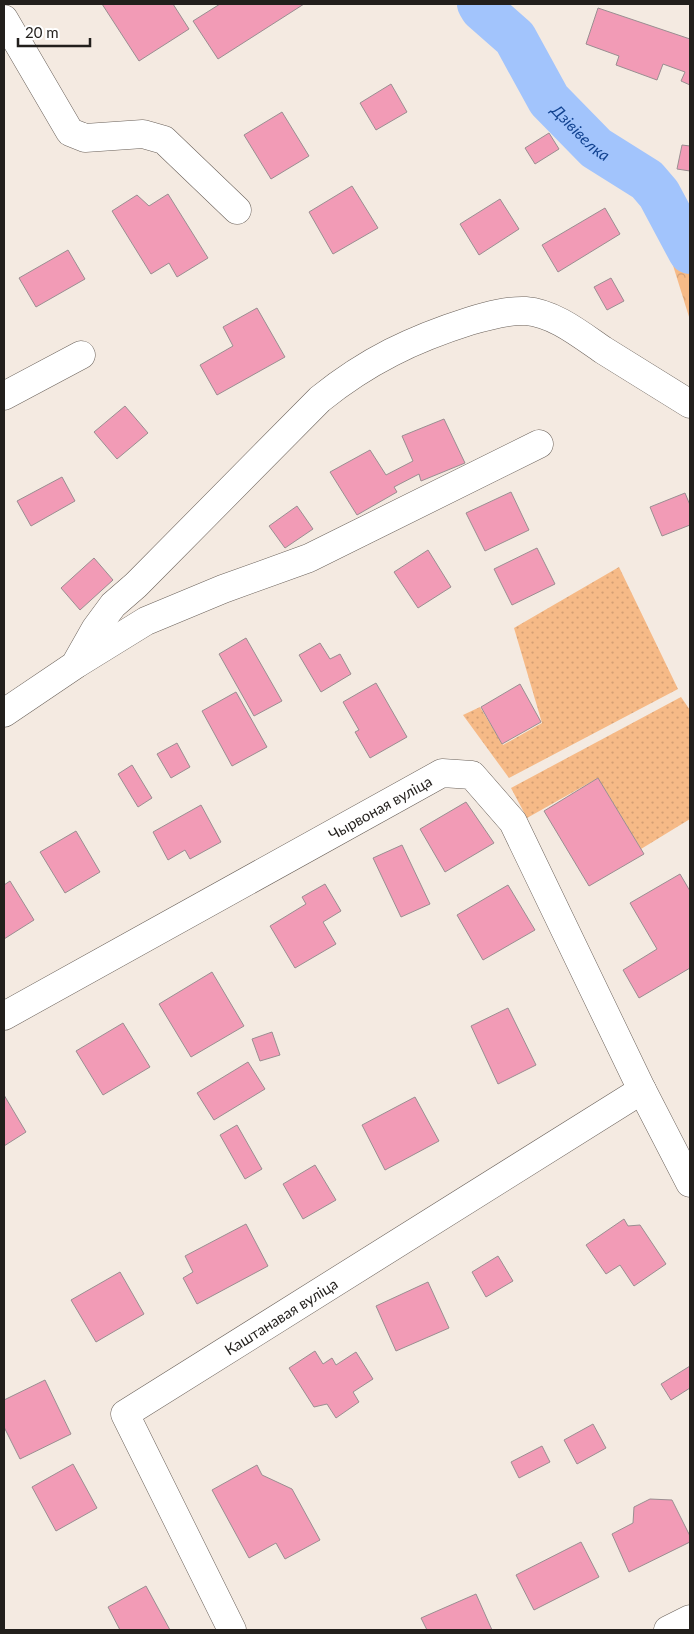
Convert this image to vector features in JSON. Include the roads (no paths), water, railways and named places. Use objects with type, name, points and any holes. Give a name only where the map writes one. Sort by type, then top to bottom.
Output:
[{"type":"street","points":[[4,19],[70,132],[85,138],[143,134],[164,140],[237,210]]},
{"type":"street","points":[[75,665],[96,628],[113,605],[136,585],[320,399],[369,364],[399,347],[444,329],[476,319],[497,314],[527,311],[556,320],[690,404]]},
{"type":"street","points":[[4,396],[81,355]]},
{"type":"street","points":[[4,713],[75,665],[146,621],[223,589],[310,558],[539,444]]},
{"type":"street","name":"Чырвоная вуліца","points":[[4,1016],[442,773],[472,775],[513,822],[642,1090],[690,1183]]},
{"type":"street","name":"Каштанавая вуліца","points":[[232,1630],[125,1414],[642,1090]]},
{"type":"street","points":[[668,1630],[690,1619]]},
{"type":"waterway","name":"Дзівівелка","points":[[479,4],[482,9],[515,38],[549,100],[596,148],[647,180],[659,194],[690,252]]}]
